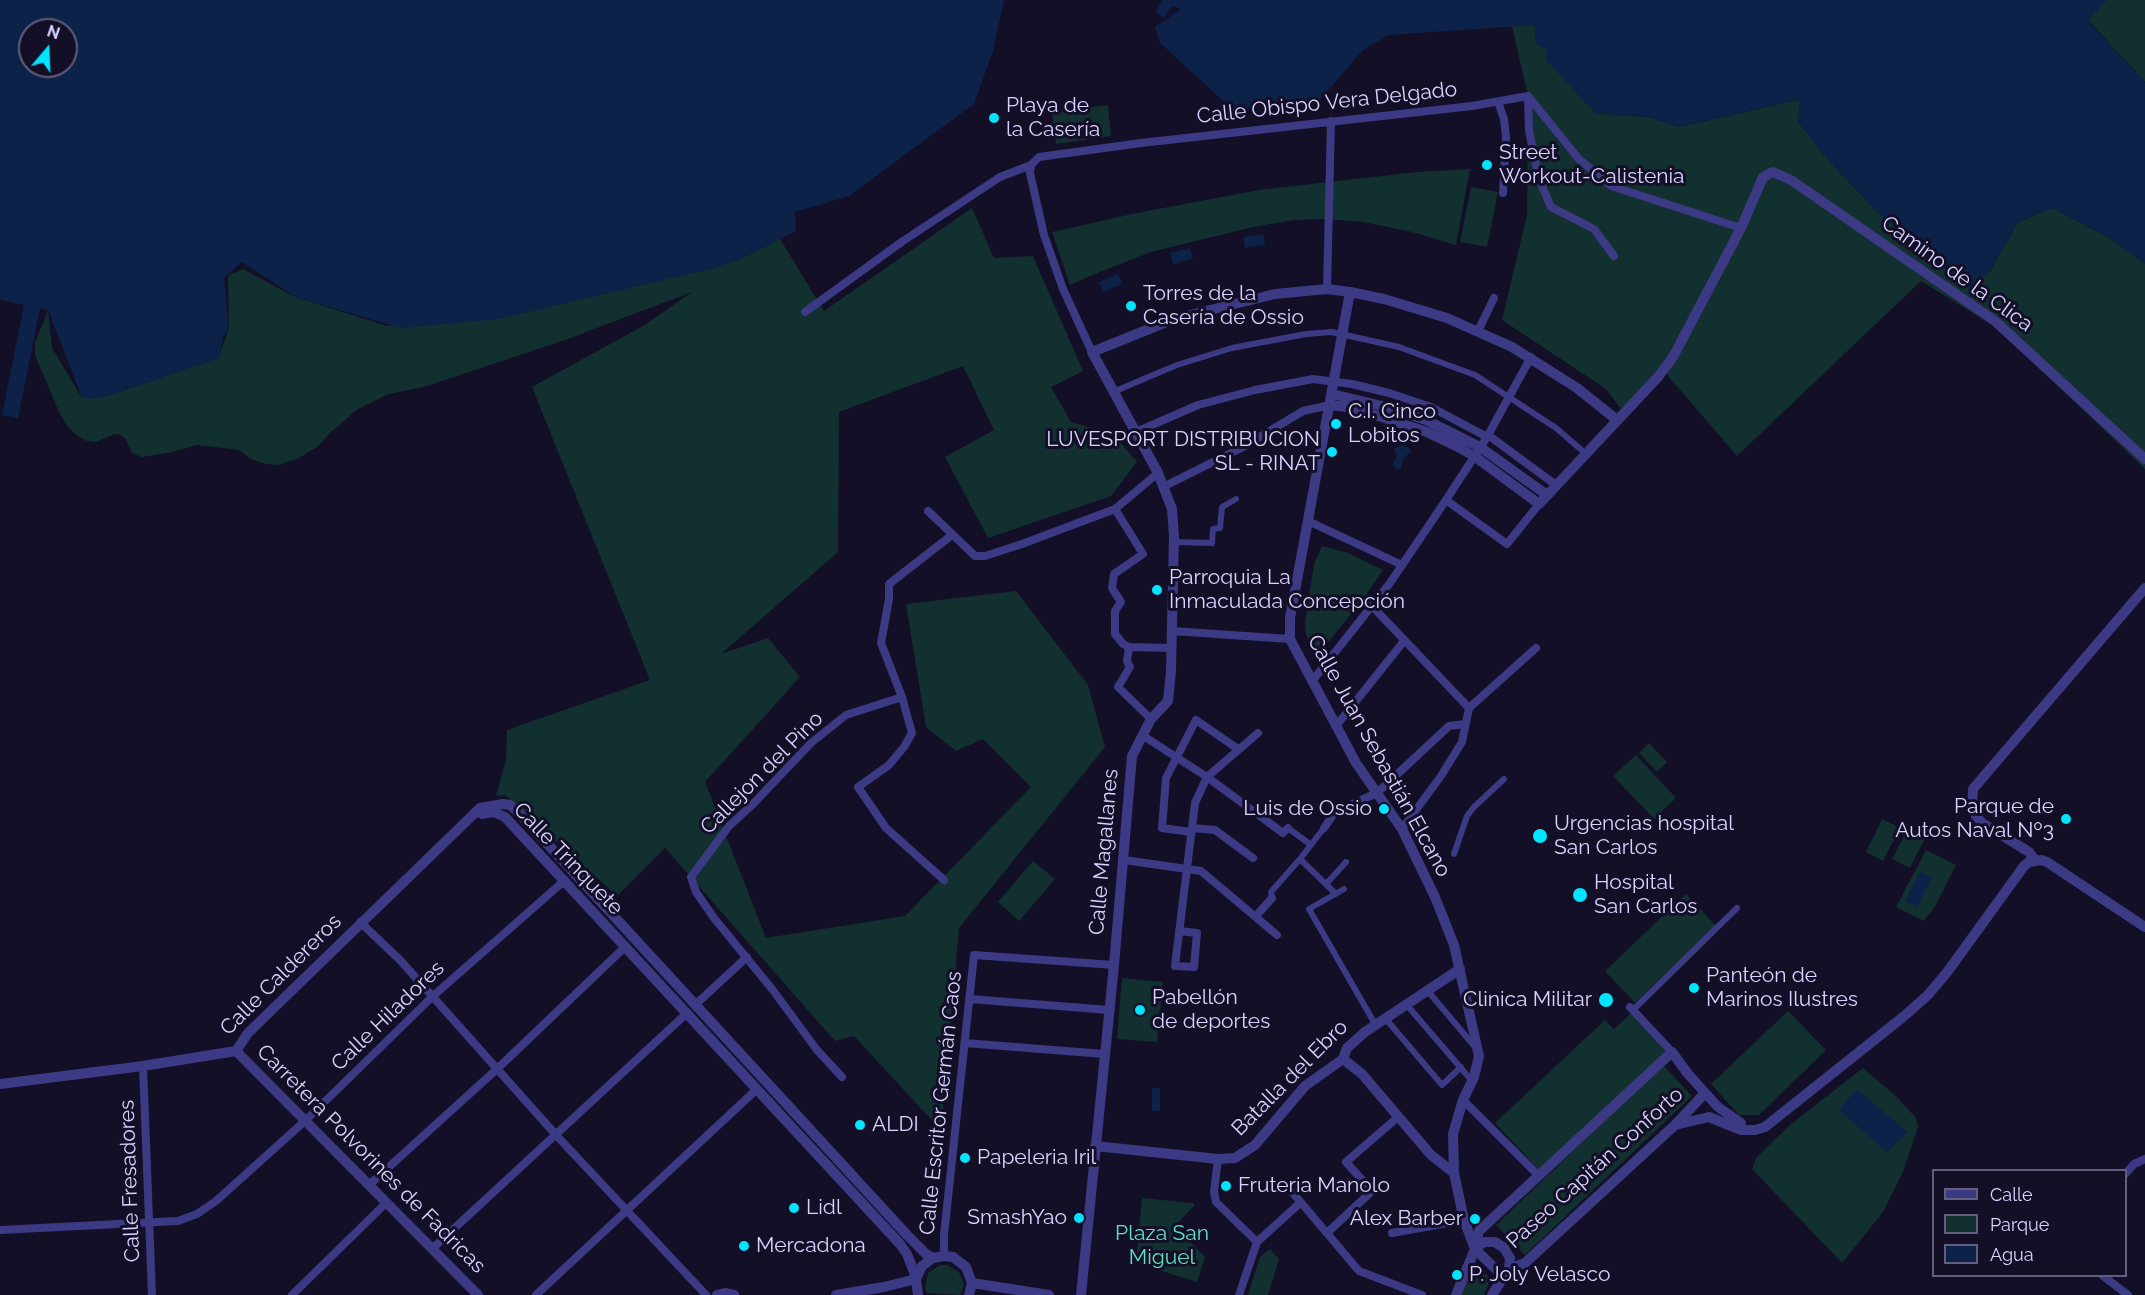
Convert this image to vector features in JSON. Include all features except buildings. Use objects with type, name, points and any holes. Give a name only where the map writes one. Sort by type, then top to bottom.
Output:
[{"type":"street","name":"Calle Obispo Vera Delgado","points":[[805,312],[903,241],[1000,177],[1031,165],[1039,157],[1498,102],[1528,96]]},
{"type":"street","points":[[1446,500],[1507,544],[1556,485],[1658,377],[1673,357],[1741,228],[1611,186],[1578,158],[1528,96]]},
{"type":"street","points":[[1528,96],[1529,131],[1539,179],[1551,207],[1594,229],[1614,256]]},
{"type":"street","points":[[1498,102],[1504,119],[1506,137],[1503,193]]},
{"type":"street","points":[[1327,289],[1331,121]]},
{"type":"street","points":[[1031,165],[1030,173],[1044,235],[1063,289],[1092,352],[1136,432],[1198,405],[1255,390],[1313,379],[1335,381],[1389,393],[1431,407],[1487,436],[1556,485]]},
{"type":"street","name":"Camino de la Clica","points":[[1741,228],[1762,177],[1773,172],[1791,180],[1995,321],[2145,459]]},
{"type":"street","points":[[1092,352],[1174,319],[1217,307],[1275,294],[1327,289],[1350,292],[1416,308],[1478,332],[1531,357],[1577,388],[1617,420]]},
{"type":"street","name":"Calle Juan Sebastián Elcano","points":[[1350,292],[1290,618],[1290,639],[1356,763],[1402,829],[1454,945],[1478,1050],[1477,1067],[1463,1100],[1452,1142],[1454,1173],[1464,1220],[1475,1249]]},
{"type":"street","points":[[1478,332],[1494,298]]},
{"type":"street","points":[[1113,392],[1177,365],[1232,348],[1306,334],[1332,332],[1399,347],[1474,375],[1556,428],[1585,453]]},
{"type":"street","points":[[1313,680],[1372,606],[1446,500],[1487,436],[1531,357]]},
{"type":"street","points":[[1163,487],[1244,447],[1303,411],[1331,399],[1386,406],[1426,420],[1477,452],[1543,500]]},
{"type":"street","name":"Calle Magallanes","points":[[1081,1295],[1124,860],[1132,756],[1151,719],[1168,701],[1172,648],[1174,542],[1172,509],[1158,473],[1136,432]]},
{"type":"street","points":[[928,511],[975,556],[985,556],[1114,509],[1158,473]]},
{"type":"street","points":[[1174,542],[1212,543],[1212,529],[1220,528],[1222,507],[1236,499]]},
{"type":"street","points":[[1114,509],[1143,554],[1114,574],[1112,588],[1121,602],[1115,611],[1115,634],[1123,644],[1129,647],[1172,648]]},
{"type":"street","points":[[1308,520],[1402,565]]},
{"type":"street","points":[[944,880],[886,828],[858,787],[889,765],[912,733],[902,697],[881,643],[889,600],[889,584],[952,535]]},
{"type":"street","points":[[2032,861],[2029,852],[1982,823],[1976,816],[1972,807],[1973,789],[2145,588]]},
{"type":"street","points":[[1372,606],[1469,708]]},
{"type":"street","points":[[1172,631],[1290,639]]},
{"type":"street","points":[[1336,726],[1404,641]]},
{"type":"street","points":[[1129,647],[1127,661],[1130,668],[1118,687],[1151,719]]},
{"type":"street","points":[[1402,829],[1441,776],[1462,742],[1469,708],[1536,648]]},
{"type":"street","name":"Callejon del Pino","points":[[842,1077],[817,1050],[747,957],[714,918],[696,892],[691,881],[692,873],[729,826],[752,806],[811,743],[846,715],[902,697]]},
{"type":"street","points":[[1239,749],[1196,720],[1166,778],[1162,828],[1215,830],[1254,858]]},
{"type":"street","points":[[1256,916],[1272,898],[1271,892],[1300,859],[1335,812],[1377,793],[1449,726],[1465,724]]},
{"type":"street","points":[[1179,931],[1197,933],[1194,967],[1175,966],[1186,868],[1195,803],[1207,777],[1258,733]]},
{"type":"street","points":[[1142,735],[1311,845]]},
{"type":"street","points":[[1454,854],[1467,816],[1504,779]]},
{"type":"street","name":"Calle Trinquete","points":[[476,814],[480,808],[493,805],[503,804],[515,809],[914,1242],[933,1258]]},
{"type":"street","name":"Calle Trinquete","points":[[476,814],[493,812],[505,817],[900,1244],[907,1254],[916,1278],[918,1295]]},
{"type":"street","name":"Calle Caldereros","points":[[0,1084],[143,1066],[236,1051],[248,1033],[360,922],[476,814]]},
{"type":"street","points":[[1300,859],[1336,894]]},
{"type":"street","points":[[1124,860],[1201,871],[1277,935]]},
{"type":"street","points":[[1326,884],[1346,861]]},
{"type":"street","points":[[1675,1125],[1709,1117],[1741,1130],[1765,1127],[1928,995],[2024,866],[2032,861],[2047,862],[2145,927]]},
{"type":"street","name":"Calle Hiladores","points":[[0,1230],[178,1221],[197,1214],[216,1201],[306,1120],[433,996],[564,881]]},
{"type":"street","points":[[1344,889],[1309,909],[1375,1024]]},
{"type":"street","points":[[1737,908],[1631,1009],[1672,1052],[1718,1107],[1735,1121],[1745,1125],[1765,1127]]},
{"type":"street","points":[[360,922],[400,960],[556,1135],[706,1295]]},
{"type":"street","points":[[369,1185],[497,1069],[625,947]]},
{"type":"street","name":"Calle Escritor Germán Caos","points":[[944,1256],[944,1235],[974,955],[1114,965]]},
{"type":"street","points":[[695,1005],[747,957]]},
{"type":"street","name":"Batalla del Ebro","points":[[1095,1146],[1218,1159],[1235,1158],[1255,1144],[1305,1086],[1343,1059],[1347,1048],[1375,1024],[1461,969]]},
{"type":"street","points":[[1427,990],[1478,1050]]},
{"type":"street","points":[[970,999],[1109,1010]]},
{"type":"street","points":[[1406,1004],[1472,1082]]},
{"type":"street","points":[[432,1249],[686,1014]]},
{"type":"street","points":[[1385,1018],[1442,1085],[1461,1067]]},
{"type":"street","points":[[965,1043],[1104,1054]]},
{"type":"street","name":"Carretera Polvorines de Fadricas","points":[[236,1051],[478,1295]]},
{"type":"street","name":"Paseo Capitán Conforto","points":[[1475,1249],[1479,1231],[1672,1052]]},
{"type":"street","points":[[1343,1059],[1362,1074],[1422,1146],[1454,1173]]},
{"type":"street","name":"Calle Fresadores","points":[[143,1066],[152,1295]]},
{"type":"street","points":[[536,1295],[757,1089]]},
{"type":"street","name":"Paseo Capitán Conforto","points":[[1506,1273],[1525,1263],[1675,1125],[1705,1094]]},
{"type":"street","points":[[1463,1100],[1539,1176]]},
{"type":"street","points":[[1326,1233],[1372,1191],[1346,1162],[1398,1117]]},
{"type":"street","points":[[1218,1159],[1214,1192],[1216,1202],[1257,1242]]},
{"type":"street","points":[[2127,1172],[2134,1164],[2145,1159]]},
{"type":"street","points":[[1287,1186],[1359,1270],[1402,1292],[1422,1295]]},
{"type":"street","points":[[292,1295],[386,1203]]},
{"type":"street","points":[[1239,1295],[1257,1242],[1300,1203]]},
{"type":"street","points":[[1392,1233],[1464,1220]]},
{"type":"street","points":[[1456,1295],[1475,1249],[1484,1242],[1495,1242],[1501,1245],[1510,1258],[1506,1273],[1492,1295]]},
{"type":"street","points":[[1475,1249],[1506,1273]]},
{"type":"street","points":[[837,1295],[884,1287],[916,1278],[922,1266],[933,1258],[944,1256],[953,1257],[966,1267],[972,1283],[969,1295]]},
{"type":"street","points":[[2106,1277],[2128,1295]]},
{"type":"street","points":[[972,1283],[1049,1295]]},
{"type":"street","points":[[717,1295],[725,1293],[735,1295]]},
{"type":"green space","points":[[2106,0],[2145,0],[2145,82],[2088,20]]},
{"type":"green space","points":[[1536,25],[1547,50],[1595,113],[1648,117],[1679,127],[1801,99],[1798,121],[1824,155],[1881,216],[1990,271],[2018,222],[2052,208],[2108,237],[2145,264],[2145,469],[1998,329],[1921,281],[1737,456],[1663,370],[1624,413],[1606,389],[1502,320],[1527,215],[1528,96],[1512,26]]},
{"type":"green space","points":[[1108,105],[1111,136],[1056,144],[1052,113]]},
{"type":"green space","points":[[1470,169],[1456,245],[1412,232],[1363,222],[1328,219],[1294,220],[1253,227],[1151,252],[1070,285],[1052,232],[1259,190],[1417,172]]},
{"type":"green space","points":[[1471,187],[1498,192],[1487,247],[1460,242]]},
{"type":"green space","points":[[972,208],[994,258],[1033,256],[1083,371],[1051,387],[1071,422],[1113,434],[1137,462],[1111,496],[988,538],[945,457],[994,430],[963,366],[839,412],[838,552],[721,654],[768,638],[800,677],[705,782],[766,938],[905,916],[1031,787],[983,739],[956,751],[926,727],[906,604],[1016,591],[1088,685],[1105,747],[959,928],[941,1130],[854,1036],[835,1041],[665,848],[617,896],[505,795],[496,796],[506,760],[507,730],[650,680],[532,387],[643,326],[692,292],[568,339],[424,387],[389,394],[358,409],[317,447],[299,458],[279,465],[265,464],[251,459],[239,450],[197,445],[141,457],[132,453],[125,438],[119,434],[96,442],[87,441],[68,427],[59,412],[35,355],[35,343],[48,310],[52,348],[82,398],[105,397],[218,358],[229,328],[228,276],[243,269],[295,297],[387,326],[706,270],[738,260],[780,239],[824,311]]},
{"type":"green space","points":[[1322,546],[1348,553],[1383,570],[1364,598],[1325,646],[1315,653],[1306,634],[1305,622],[1314,564]]},
{"type":"green space","points":[[1649,743],[1667,762],[1657,772],[1639,753]]},
{"type":"green space","points":[[1636,755],[1676,798],[1654,819],[1613,776]]},
{"type":"green space","points":[[1882,819],[1900,828],[1883,861],[1866,852]]},
{"type":"green space","points":[[1909,827],[1926,836],[1910,868],[1892,859]]},
{"type":"green space","points":[[1926,850],[1956,865],[1936,905],[1924,921],[1896,907]]},
{"type":"green space","points":[[1033,861],[1055,879],[1019,921],[998,902]]},
{"type":"green space","points":[[1686,894],[1716,926],[1635,1003],[1605,971]]},
{"type":"green space","name":"Pabellón de deportes","points":[[1122,978],[1163,982],[1157,1042],[1117,1039]]},
{"type":"green space","points":[[1788,1011],[1826,1050],[1759,1115],[1739,1115],[1711,1084]]},
{"type":"green space","points":[[1631,1013],[1667,1051],[1539,1170],[1495,1123],[1605,1020],[1614,1029]]},
{"type":"green space","points":[[1663,1065],[1692,1096],[1525,1255],[1496,1225]]},
{"type":"green space","points":[[1863,1068],[1897,1097],[1916,1118],[1918,1127],[1903,1172],[1883,1212],[1842,1263],[1752,1169],[1756,1158],[1791,1124]]},
{"type":"green space","points":[[1335,1178],[1343,1187],[1334,1195],[1326,1185]]},
{"type":"green space","name":"Plaza San Miguel","points":[[1142,1198],[1195,1205],[1175,1226],[1205,1257],[1197,1282],[1136,1263]]},
{"type":"green space","points":[[1270,1249],[1279,1259],[1268,1295],[1248,1295],[1260,1257]]},
{"type":"green space","points":[[940,1265],[947,1265],[959,1272],[964,1285],[960,1295],[927,1293],[925,1287],[928,1273]]},
{"type":"green space","points":[[1472,1270],[1489,1277],[1484,1295],[1459,1295]]},
{"type":"water","points":[[0,0],[1004,0],[993,51],[974,104],[849,196],[795,212],[796,231],[738,260],[706,270],[499,319],[401,328],[295,297],[242,262],[224,278],[229,328],[223,338],[219,358],[105,397],[82,398],[48,310],[40,308],[18,418],[2,415],[24,305],[0,300]]},
{"type":"water","points":[[1162,0],[2106,0],[2088,21],[2145,82],[2145,264],[2108,237],[2052,208],[2018,222],[1990,271],[1969,288],[1881,216],[1824,155],[1798,121],[1800,99],[1678,127],[1648,117],[1595,113],[1546,60],[1547,50],[1535,43],[1535,25],[1388,35],[1363,50],[1319,101],[1232,109],[1160,43],[1155,27],[1181,9],[1172,6],[1164,18],[1161,17],[1156,11]]},
{"type":"water","points":[[1263,234],[1265,245],[1245,248],[1243,237]]},
{"type":"water","points":[[1190,248],[1193,259],[1173,264],[1170,253]]},
{"type":"water","points":[[1118,274],[1122,284],[1103,292],[1099,282]]},
{"type":"water","points":[[1403,445],[1411,451],[1403,459],[1401,469],[1397,469],[1392,465],[1397,456],[1394,450]]},
{"type":"water","points":[[1920,871],[1932,877],[1917,907],[1905,901]]},
{"type":"water","points":[[1152,1088],[1160,1088],[1160,1111],[1152,1111]]},
{"type":"water","points":[[1857,1089],[1907,1132],[1888,1153],[1839,1110]]},
{"type":"place","name":"Playa de la Casería","points":[[994,118]]},
{"type":"place","name":"Street Workout-Calistenia","points":[[1487,165]]},
{"type":"place","name":"Torres de la Casería de Ossio","points":[[1131,306]]},
{"type":"place","name":"C.I. Cinco Lobitos","points":[[1336,424]]},
{"type":"place","name":"LUVESPORT DISTRIBUCION SL - RINAT","points":[[1332,452]]},
{"type":"place","name":"Parroquia La Inmaculada Concepción","points":[[1157,590]]},
{"type":"place","name":"Luis de Ossio","points":[[1384,809]]},
{"type":"place","name":"Parque de Autos Naval Nº3","points":[[2066,819]]},
{"type":"place","name":"Urgencias hospital San Carlos","points":[[1540,836]]},
{"type":"place","name":"Hospital San Carlos","points":[[1580,895]]},
{"type":"place","name":"Panteón de Marinos Ilustres","points":[[1694,988]]},
{"type":"place","name":"Clinica Militar","points":[[1606,1000]]},
{"type":"place","name":"Pabellón de deportes","points":[[1140,1010]]},
{"type":"place","name":"ALDI","points":[[860,1125]]},
{"type":"place","name":"Papeleria Iril","points":[[965,1158]]},
{"type":"place","name":"Fruteria Manolo","points":[[1226,1186]]},
{"type":"place","name":"Lidl","points":[[794,1208]]},
{"type":"place","name":"SmashYao","points":[[1079,1218]]},
{"type":"place","name":"Alex Barber","points":[[1475,1219]]},
{"type":"place","name":"Mercadona","points":[[744,1246]]},
{"type":"place","name":"P. Joly Velasco","points":[[1457,1275]]}]
